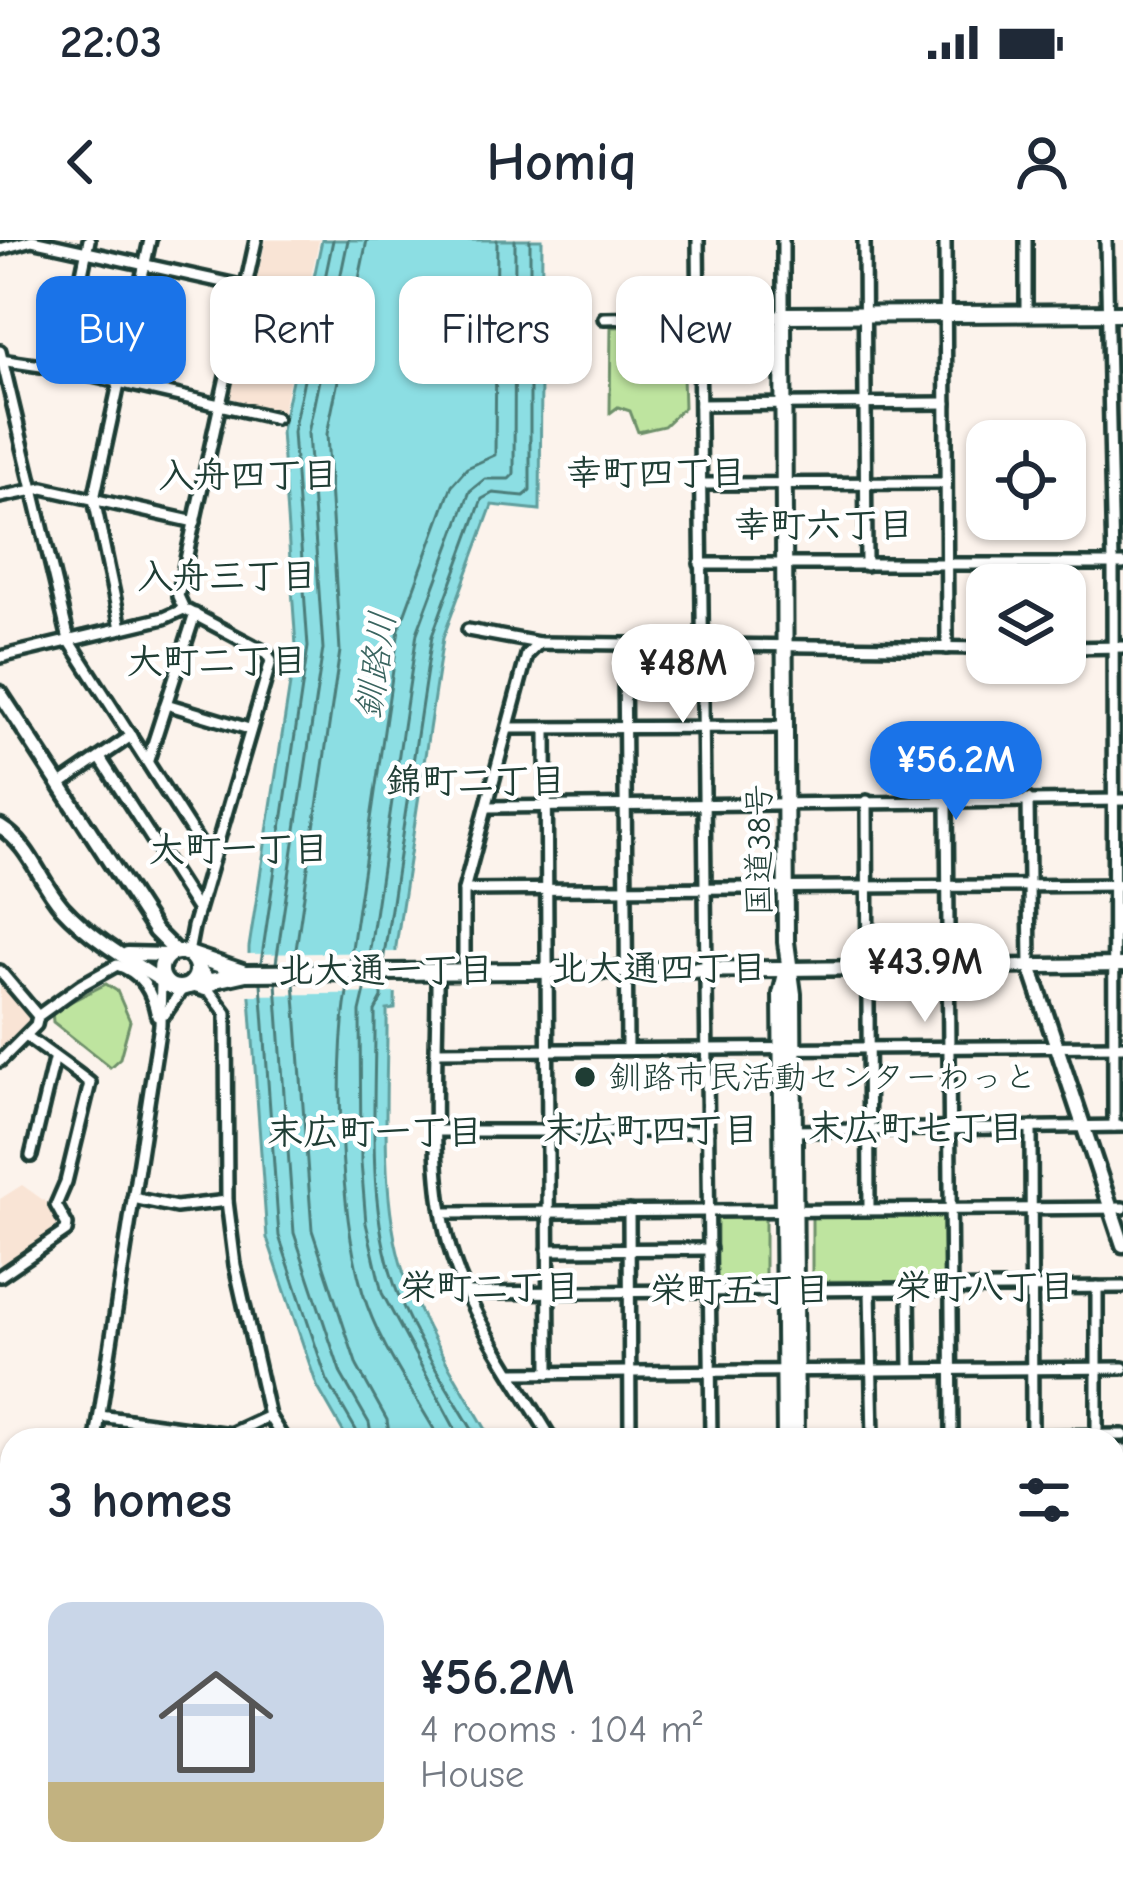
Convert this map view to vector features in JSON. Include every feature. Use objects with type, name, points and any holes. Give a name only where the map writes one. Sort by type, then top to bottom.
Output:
[{"type":"highway","points":[[783,315],[1115,313]]},
{"type":"highway","name":"国道38号","points":[[783,315],[787,969],[781,994],[787,1049]]},
{"type":"highway","points":[[177,968],[398,973],[787,969]]},
{"type":"highway","points":[[177,968],[215,990],[233,971]]},
{"type":"highway","points":[[787,1049],[794,1131],[788,1210]]},
{"type":"highway","points":[[787,1049],[790,1371],[795,1428]]},
{"type":"highway","points":[[786,1428],[790,1371]]},
{"type":"main road","points":[[0,693],[177,968]]},
{"type":"main road","points":[[0,827],[17,839],[62,907],[79,924],[120,952],[177,968]]},
{"type":"main road","points":[[120,952],[177,968]]},
{"type":"main road","points":[[787,969],[1118,965]]},
{"type":"main road","points":[[1030,966],[1116,1208],[1123,1245]]},
{"type":"street","points":[[0,249],[32,240],[88,246],[210,279]]},
{"type":"street","points":[[141,276],[150,240]]},
{"type":"street","points":[[248,276],[256,240]]},
{"type":"street","points":[[698,240],[698,276]]},
{"type":"street","points":[[774,315],[783,315],[783,240]]},
{"type":"street","points":[[864,240],[866,565]]},
{"type":"street","points":[[945,240],[947,648]]},
{"type":"street","points":[[1025,240],[1025,313]]},
{"type":"street","points":[[794,1131],[1118,1126],[1115,313],[1106,240]]},
{"type":"street","points":[[82,276],[88,246]]},
{"type":"street","points":[[604,318],[616,318]]},
{"type":"street","points":[[36,364],[1,357],[69,640],[211,861]]},
{"type":"street","points":[[119,384],[94,499],[121,628]]},
{"type":"street","points":[[128,384],[277,418]]},
{"type":"street","points":[[98,1428],[160,1024],[271,662],[267,653],[189,611],[178,596],[224,384]]},
{"type":"street","points":[[700,384],[710,1428]]},
{"type":"street","points":[[700,405],[946,404]]},
{"type":"street","points":[[700,484],[946,483]]},
{"type":"street","points":[[0,497],[43,488],[195,522]]},
{"type":"street","points":[[700,564],[1118,564]]},
{"type":"street","points":[[0,657],[189,611]]},
{"type":"street","points":[[148,760],[189,611]]},
{"type":"street","points":[[468,630],[539,643],[966,648]]},
{"type":"street","points":[[464,972],[464,890],[527,655],[539,643]]},
{"type":"street","points":[[624,645],[627,1049]]},
{"type":"street","points":[[1086,648],[1117,647]]},
{"type":"street","points":[[166,704],[249,729]]},
{"type":"street","points":[[508,728],[785,727]]},
{"type":"street","points":[[546,728],[549,1372]]},
{"type":"street","points":[[61,784],[131,736]]},
{"type":"street","points":[[100,758],[197,909]]},
{"type":"street","points":[[947,800],[952,1428]]},
{"type":"street","points":[[1028,800],[1030,966]]},
{"type":"street","points":[[489,807],[1117,800]]},
{"type":"street","points":[[867,801],[869,1208]]},
{"type":"street","points":[[464,890],[1118,885]]},
{"type":"street","points":[[193,927],[200,948],[233,971]]},
{"type":"street","points":[[0,1061],[26,1036],[38,1016],[117,965],[130,969],[147,985],[154,999],[158,1039]]},
{"type":"street","points":[[160,1024],[177,968]]},
{"type":"street","points":[[0,971],[38,1016]]},
{"type":"street","points":[[437,971],[438,1131],[447,1238],[468,1293],[545,1428]]},
{"type":"street","points":[[215,990],[226,1013],[227,1201],[236,1265],[269,1416],[276,1428]]},
{"type":"street","points":[[0,1276],[66,1231],[56,1205],[90,1083],[26,1036]]},
{"type":"street","points":[[437,1051],[1118,1047]]},
{"type":"street","points":[[31,1156],[54,1060]]},
{"type":"street","points":[[1031,1128],[1032,1428]]},
{"type":"street","points":[[438,1131],[708,1131]]},
{"type":"street","points":[[133,1198],[176,1207],[227,1201]]},
{"type":"street","points":[[443,1213],[1116,1208]]},
{"type":"street","points":[[629,1210],[630,1428]]},
{"type":"street","points":[[548,1250],[710,1249]]},
{"type":"street","points":[[1096,1287],[1096,1428]]},
{"type":"street","points":[[468,1293],[1123,1287]]},
{"type":"street","points":[[909,1289],[910,1369]]},
{"type":"street","points":[[870,1290],[873,1428]]},
{"type":"street","points":[[513,1372],[1123,1368]]},
{"type":"street","points":[[100,1416],[173,1428]]},
{"type":"street","points":[[246,1428],[269,1416]]},
{"type":"shaded area","points":[[266,240],[319,240],[311,276],[258,276]]},
{"type":"shaded area","points":[[232,384],[288,384],[282,414],[229,397]]},
{"type":"shaded area","points":[[0,982],[32,1018],[0,1054]]},
{"type":"shaded area","points":[[22,1185],[53,1207],[63,1228],[0,1269],[0,1199]]},
{"type":"green space","points":[[611,327],[616,327],[616,384],[683,384],[684,407],[664,426],[638,432],[630,411],[618,407],[610,413]]},
{"type":"green space","points":[[106,984],[117,991],[130,1021],[120,1058],[110,1067],[53,1022],[52,1011]]},
{"type":"green space","points":[[765,1216],[765,1281],[717,1282],[717,1217]]},
{"type":"green space","points":[[812,1217],[945,1217],[944,1282],[812,1281]]},
{"type":"water","name":"釧路川","points":[[322,240],[542,240],[542,276],[399,276],[399,384],[541,384],[540,510],[492,505],[443,638],[396,946],[395,1009],[387,1010],[386,1150],[398,1254],[426,1325],[485,1428],[341,1428],[317,1386],[267,1238],[249,947],[296,646],[281,431],[291,384],[375,384],[375,276],[314,276]]},
{"type":"pier","points":[[398,952],[398,993],[247,995],[246,954]]},
{"type":"place","name":"釧路市民活動センターわっと","points":[[585,1077]]},
{"type":"district","name":"幸町四丁目","points":[[656,473]]},
{"type":"district","name":"入舟四丁目","points":[[248,475]]},
{"type":"district","name":"幸町六丁目","points":[[824,525]]},
{"type":"district","name":"入舟三丁目","points":[[227,576]]},
{"type":"district","name":"大町二丁目","points":[[217,661]]},
{"type":"district","name":"錦町二丁目","points":[[476,781]]},
{"type":"district","name":"大町一丁目","points":[[239,849]]},
{"type":"district","name":"北大通四丁目","points":[[659,968]]},
{"type":"district","name":"北大通一丁目","points":[[386,970]]},
{"type":"district","name":"末広町七丁目","points":[[916,1128]]},
{"type":"district","name":"末広町四丁目","points":[[651,1130]]},
{"type":"district","name":"末広町一丁目","points":[[375,1132]]},
{"type":"district","name":"栄町二丁目","points":[[490,1287]]},
{"type":"district","name":"栄町八丁目","points":[[985,1287]]},
{"type":"district","name":"栄町五丁目","points":[[740,1290]]}]
